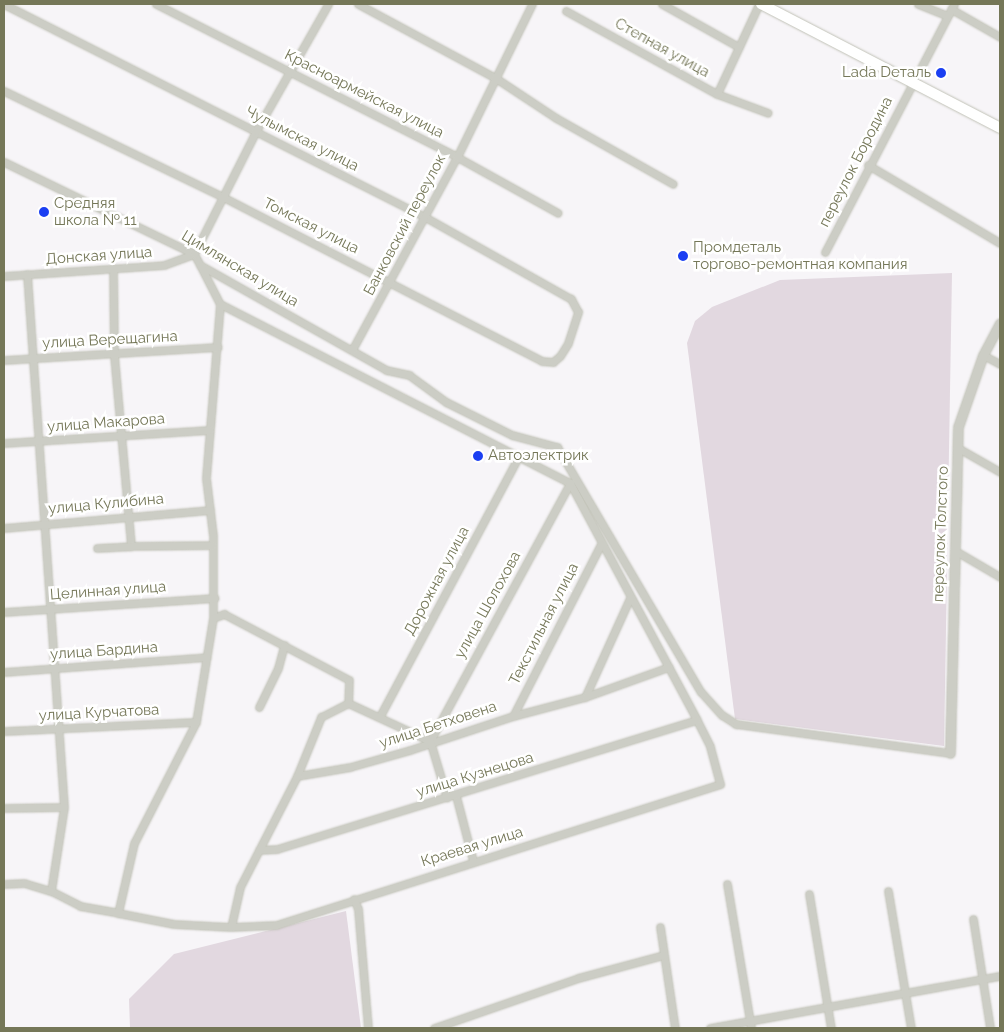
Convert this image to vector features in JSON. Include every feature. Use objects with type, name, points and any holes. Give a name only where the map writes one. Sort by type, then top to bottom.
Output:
[{"type":"main road","points":[[760,4],[1000,128]]},
{"type":"street","name":"Чулымская улица","points":[[4,4],[426,217],[571,299],[578,312]]},
{"type":"street","name":"Красноармейская улица","points":[[156,4],[457,157],[558,213]]},
{"type":"street","points":[[194,254],[256,131],[328,4]]},
{"type":"street","points":[[358,4],[497,79],[556,118],[673,184]]},
{"type":"street","name":"Банковский переулок","points":[[352,350],[426,217],[497,79],[532,4]]},
{"type":"street","points":[[662,4],[736,45]]},
{"type":"street","points":[[717,94],[736,45],[760,4]]},
{"type":"street","points":[[918,4],[947,16]]},
{"type":"street","points":[[952,6],[1000,37]]},
{"type":"street","name":"переулок Бородина","points":[[825,252],[868,165],[952,6]]},
{"type":"street","name":"Степная улица","points":[[566,11],[717,94],[768,113]]},
{"type":"street","name":"Томская улица","points":[[4,91],[223,197],[542,361],[553,362],[560,356],[578,312]]},
{"type":"street","name":"Цимлянская улица","points":[[4,162],[194,254],[200,264],[386,370],[409,375],[446,402],[512,435],[557,447],[701,692],[722,715],[750,728],[950,754]]},
{"type":"street","points":[[868,165],[1000,243]]},
{"type":"street","name":"Донская улица","points":[[4,276],[164,265],[194,254]]},
{"type":"street","points":[[118,913],[134,843],[196,722],[213,618],[215,598],[214,545],[206,478],[220,304],[200,264]]},
{"type":"street","points":[[113,270],[114,355],[123,435],[131,546]]},
{"type":"street","points":[[27,274],[64,807],[51,891]]},
{"type":"street","points":[[220,304],[517,459],[570,483],[697,720]]},
{"type":"street","name":"переулок Толстого","points":[[950,754],[958,427],[983,355],[1000,323]]},
{"type":"street","name":"улица Верещагина","points":[[4,360],[114,355],[218,347]]},
{"type":"street","points":[[983,355],[1000,364]]},
{"type":"street","name":"улица Макарова","points":[[4,443],[210,430]]},
{"type":"street","points":[[958,448],[1000,472]]},
{"type":"street","name":"Дорожная улица","points":[[380,716],[517,459]]},
{"type":"street","name":"улица Шолохова","points":[[430,741],[570,483]]},
{"type":"street","name":"улица Кулибина","points":[[4,528],[210,510]]},
{"type":"street","name":"Текстильная улица","points":[[512,716],[601,544]]},
{"type":"street","points":[[97,548],[214,545]]},
{"type":"street","points":[[954,550],[1000,577]]},
{"type":"street","name":"Целинная улица","points":[[4,612],[215,598]]},
{"type":"street","points":[[585,697],[630,598]]},
{"type":"street","points":[[213,618],[224,614],[349,680],[348,703]]},
{"type":"street","points":[[259,706],[278,668],[284,645]]},
{"type":"street","name":"улица Бардина","points":[[4,672],[206,657]]},
{"type":"street","name":"улица Бетховена","points":[[298,776],[350,767],[512,716],[585,697],[669,667]]},
{"type":"street","points":[[232,927],[240,887],[298,776],[321,717],[348,703],[380,716],[430,741],[447,798]]},
{"type":"street","name":"Краевая улица","points":[[4,884],[24,884],[51,891],[80,906],[174,924],[232,927],[276,925],[720,784],[710,746],[697,720]]},
{"type":"street","name":"улица Кузнецова","points":[[259,850],[277,849],[456,796],[697,720]]},
{"type":"street","name":"улица Курчатова","points":[[4,732],[196,722]]},
{"type":"street","points":[[456,796],[473,861]]},
{"type":"street","points":[[4,808],[64,807]]},
{"type":"street","points":[[727,884],[750,1024]]},
{"type":"street","points":[[888,891],[911,1028]]},
{"type":"street","points":[[809,894],[831,1028]]},
{"type":"street","points":[[354,899],[358,909],[368,1028]]},
{"type":"street","points":[[973,919],[990,1028]]},
{"type":"street","points":[[660,928],[675,1028]]},
{"type":"street","points":[[434,1028],[578,978],[664,955]]},
{"type":"street","points":[[710,1028],[750,1024],[827,1006],[905,991],[1000,976]]},
{"type":"shaded area","points":[[952,273],[944,746],[735,719],[687,343],[695,321],[712,307],[780,280]]},
{"type":"shaded area","points":[[346,911],[361,1028],[130,1028],[129,999],[174,954]]},
{"type":"place","name":"Lada Dеталь","points":[[941,73]]},
{"type":"place","name":"Средняя школа № 11","points":[[44,212]]},
{"type":"place","name":"Промдеталь торгово-ремонтная компания","points":[[683,256]]},
{"type":"place","name":"Автоэлектрик","points":[[478,456]]}]
